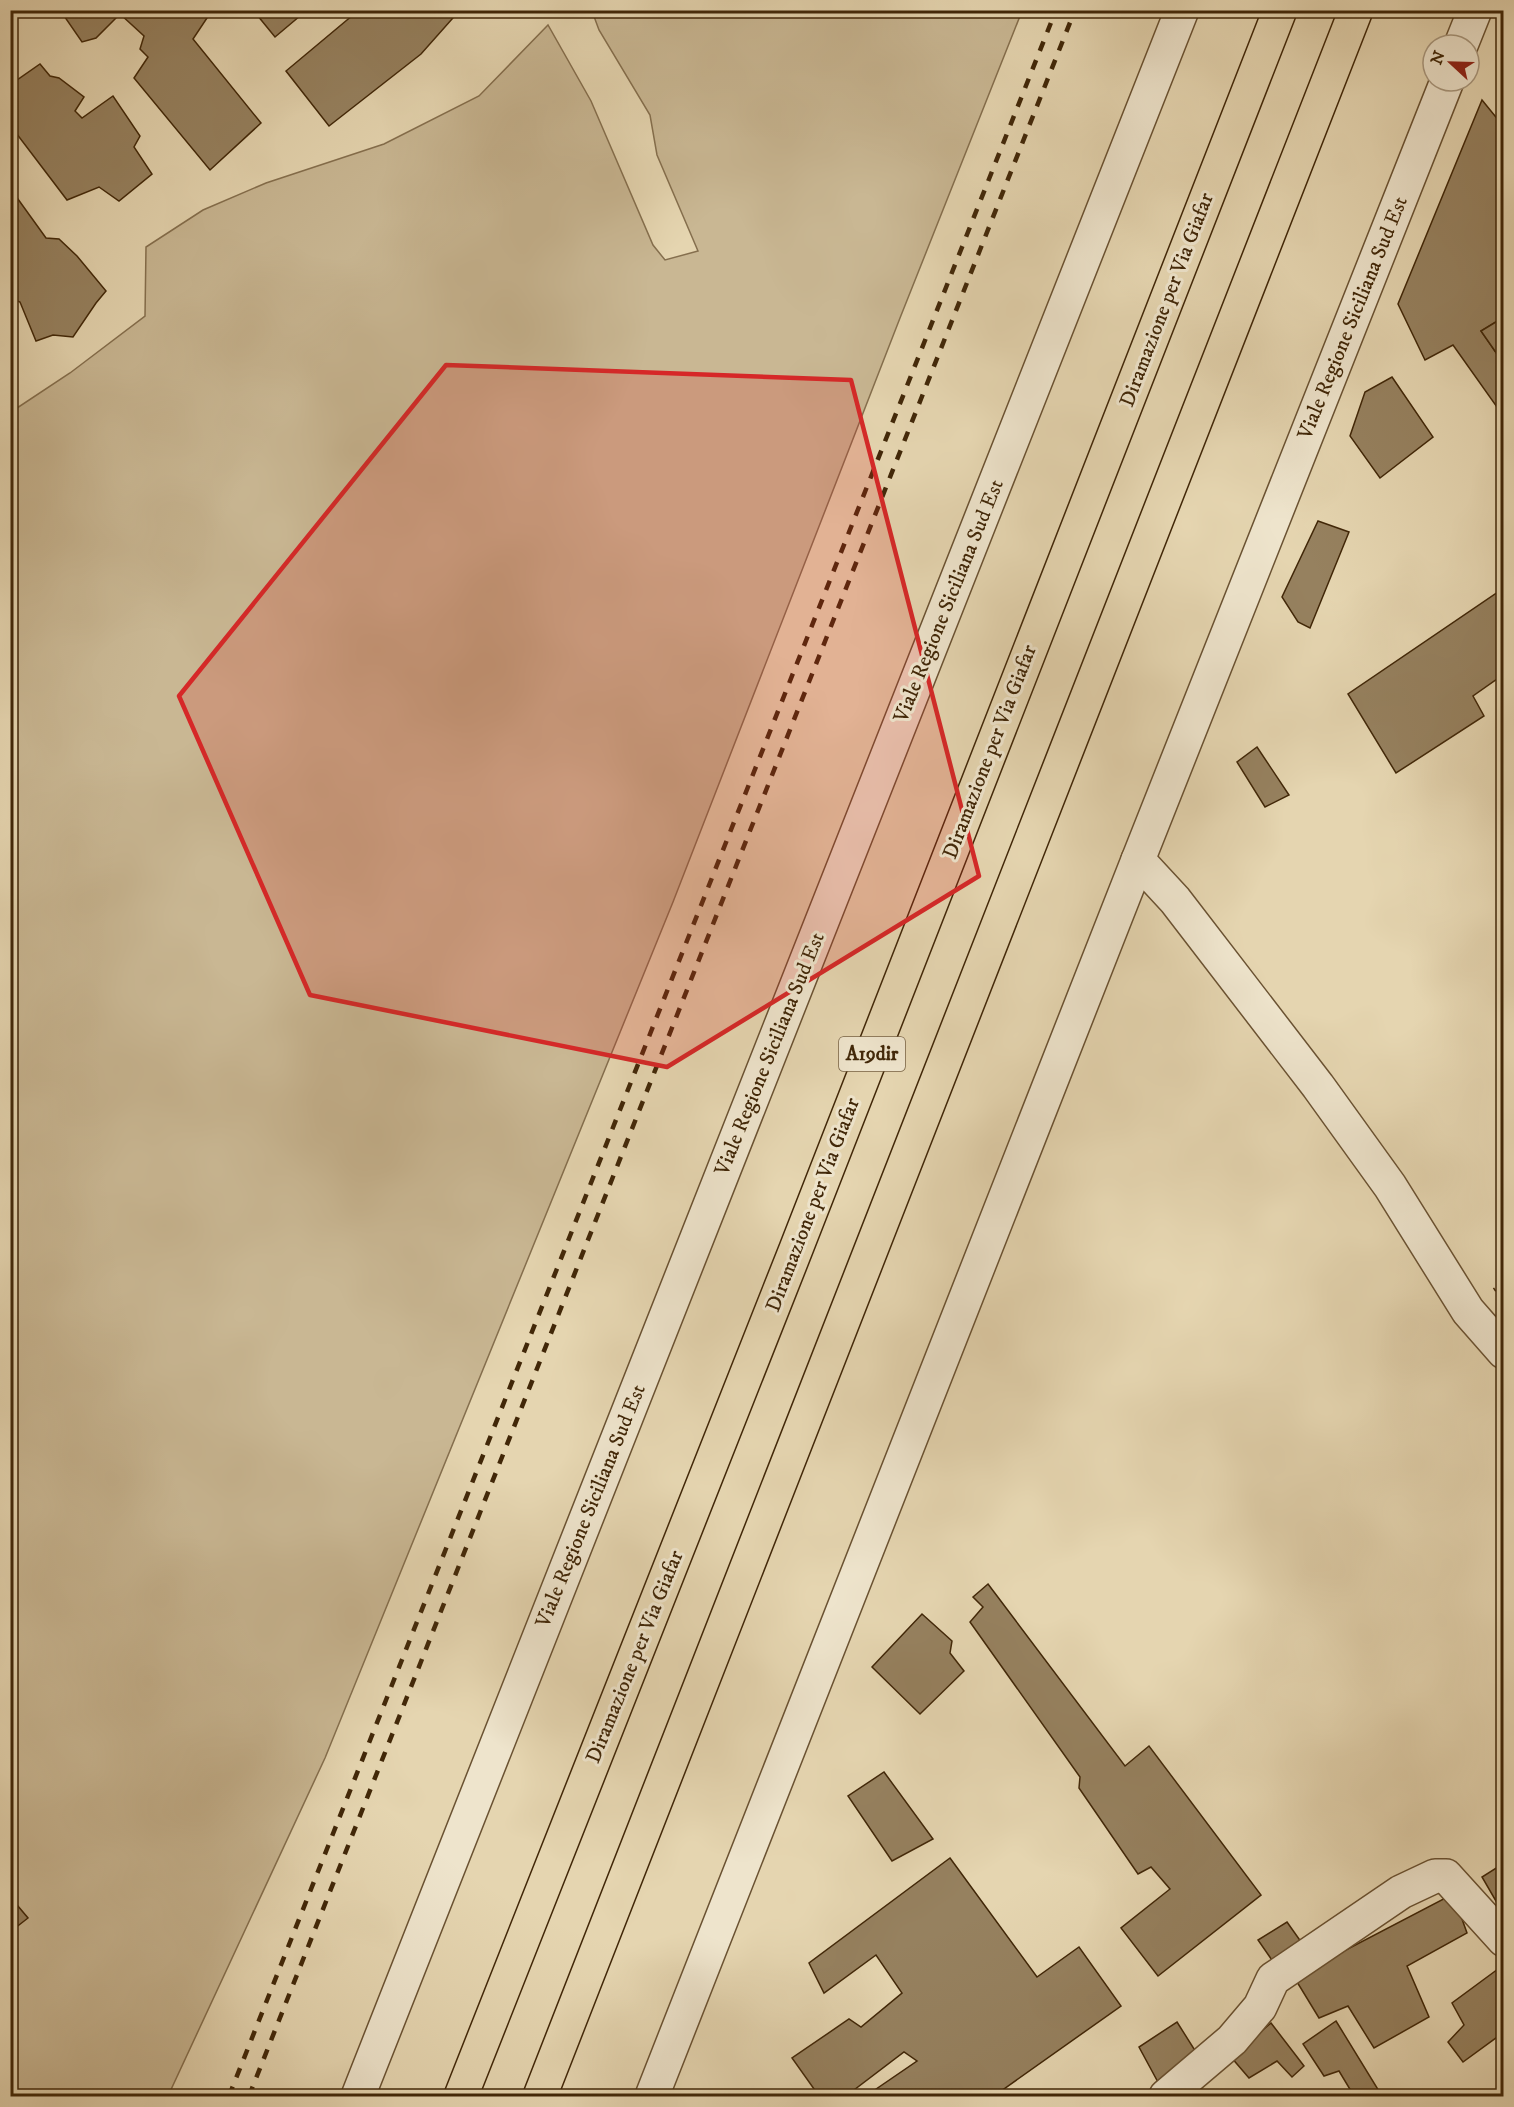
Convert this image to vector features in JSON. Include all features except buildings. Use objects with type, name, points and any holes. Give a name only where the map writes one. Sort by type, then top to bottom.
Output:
[{"type":"highway","name":"Diramazione per Via Giafar","points":[[461,2097],[792,1260],[1280,10]]},
{"type":"highway","points":[[540,2097],[1356,10]]},
{"type":"street","name":"Viale Regione Siciliana Sud Est","points":[[358,2097],[1182,10]]},
{"type":"street","points":[[1466,33],[1475,10]]},
{"type":"street","name":"Viale Regione Siciliana Sud Est","points":[[652,2097],[1442,93]]},
{"type":"street","points":[[1138,860],[1175,900],[1318,1086],[1390,1186],[1468,1311],[1503,1352]]},
{"type":"street","points":[[1166,2097],[1233,2040],[1260,2007],[1273,1979],[1401,1892],[1435,1876],[1446,1876],[1503,1940]]},
{"type":"highlighted area","points":[[446,365],[851,380],[979,876],[667,1067],[310,995],[179,696]]},
{"type":"shaded area","points":[[592,11],[1022,11],[673,902],[325,1758],[168,2096],[11,2096],[11,412],[70,373],[145,316],[146,247],[203,210],[266,183],[384,144],[479,96],[548,25],[591,101],[653,245],[665,260],[698,251],[657,155],[650,115],[599,30]]},
{"type":"railway","points":[[229,2096],[1056,10]]},
{"type":"railway","points":[[249,2096],[1075,10]]}]
